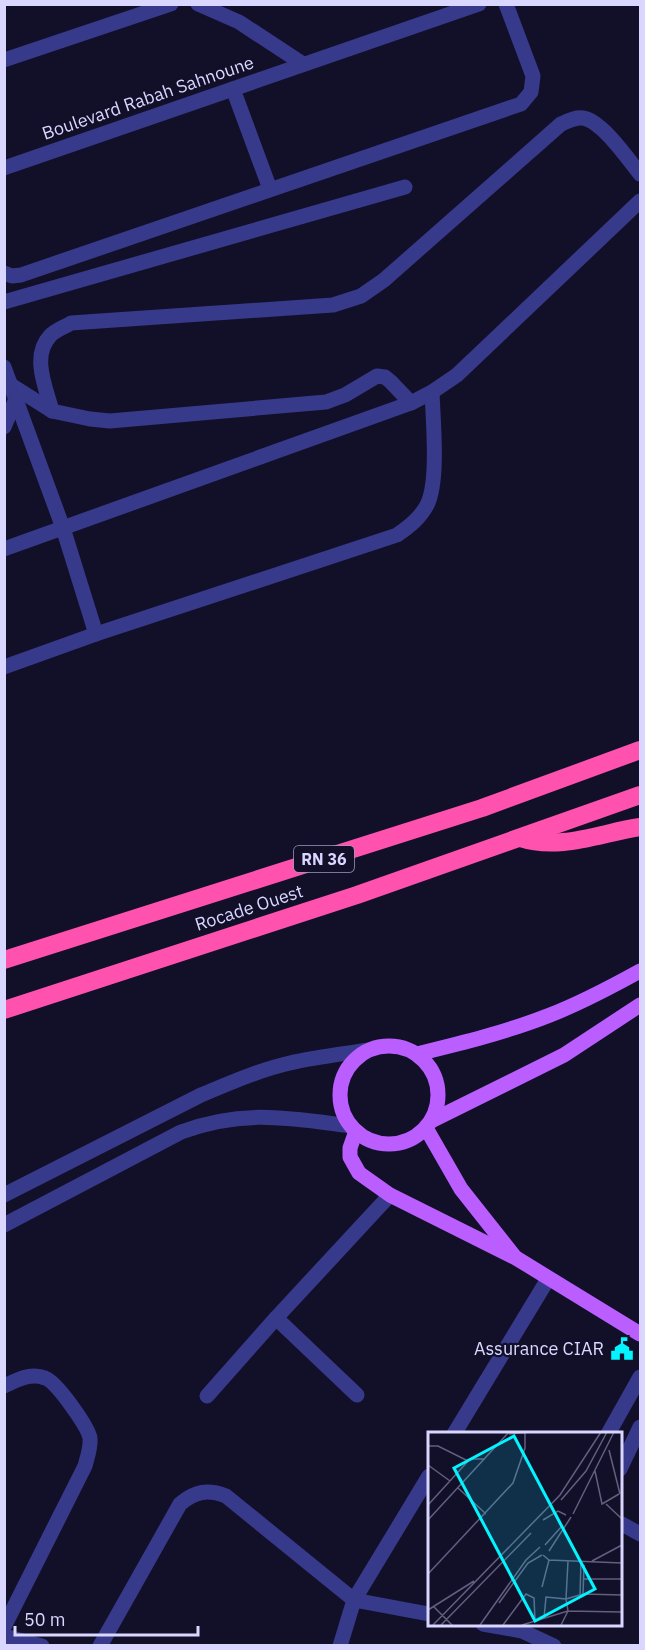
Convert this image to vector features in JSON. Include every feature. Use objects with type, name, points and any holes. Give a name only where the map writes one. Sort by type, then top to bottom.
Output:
[{"type":"highway","name":"Rocade Ouest","points":[[4,960],[482,808],[640,750]]},
{"type":"highway","name":"Rocade Ouest","points":[[4,1010],[346,898],[640,795]]},
{"type":"highway","points":[[520,838],[537,843],[556,844],[640,827]]},
{"type":"main road","points":[[417,1054],[488,1036],[550,1015],[640,971]]},
{"type":"main road","points":[[428,1124],[437,1107],[437,1085],[428,1064],[417,1054],[402,1047],[385,1046],[369,1050],[356,1058],[347,1069],[341,1083],[340,1098],[344,1112],[354,1128],[369,1139],[384,1144],[399,1143],[414,1137],[428,1124],[564,1055],[640,1005]]},
{"type":"main road","points":[[428,1124],[461,1189],[516,1258]]},
{"type":"main road","points":[[354,1128],[350,1148],[353,1166],[359,1173],[390,1195],[516,1258],[640,1334]]},
{"type":"street","points":[[4,60],[150,7],[171,4]]},
{"type":"street","points":[[198,4],[240,22],[303,64]]},
{"type":"street","name":"Boulevard Rabah Sahnoune","points":[[4,168],[479,4]]},
{"type":"street","points":[[4,273],[12,276],[21,275],[521,104],[531,92],[532,76],[506,4]]},
{"type":"street","points":[[233,89],[270,189]]},
{"type":"street","points":[[52,411],[42,369],[41,353],[50,336],[71,323],[333,305],[361,296],[405,263],[561,124],[573,118],[585,118],[597,124],[640,174]]},
{"type":"street","points":[[4,302],[405,187]]},
{"type":"street","points":[[4,549],[411,403],[432,392],[457,375],[640,201]]},
{"type":"street","points":[[4,367],[63,528],[96,634]]},
{"type":"street","points":[[13,392],[52,411],[90,419],[110,420],[326,402],[345,395],[377,376],[385,377],[411,403]]},
{"type":"street","points":[[6,419],[13,392]]},
{"type":"street","points":[[4,667],[96,634],[398,535],[416,522],[428,503],[433,482],[432,392]]},
{"type":"street","points":[[4,1195],[223,1086],[267,1069],[291,1063],[369,1050]]},
{"type":"street","points":[[4,1225],[181,1132],[218,1120],[257,1116],[354,1128]]},
{"type":"street","points":[[207,1396],[390,1195]]},
{"type":"street","points":[[455,1432],[548,1279]]},
{"type":"street","points":[[276,1318],[357,1395]]},
{"type":"street","points":[[4,1386],[18,1379],[32,1376],[46,1378],[61,1391],[90,1437],[85,1467],[4,1627]]},
{"type":"street","points":[[609,1432],[640,1377]]},
{"type":"street","points":[[621,1467],[640,1427]]},
{"type":"street","points":[[340,1646],[354,1600],[428,1478]]},
{"type":"street","points":[[100,1646],[180,1504],[190,1496],[202,1491],[214,1491],[226,1496],[354,1600],[428,1614]]},
{"type":"street","points":[[621,1524],[640,1534]]},
{"type":"street","points":[[503,1626],[524,1628],[554,1646]]},
{"type":"street","points":[[4,1635],[42,1646]]},
{"type":"place","name":"Assurance CIAR","points":[[622,1349]]}]
